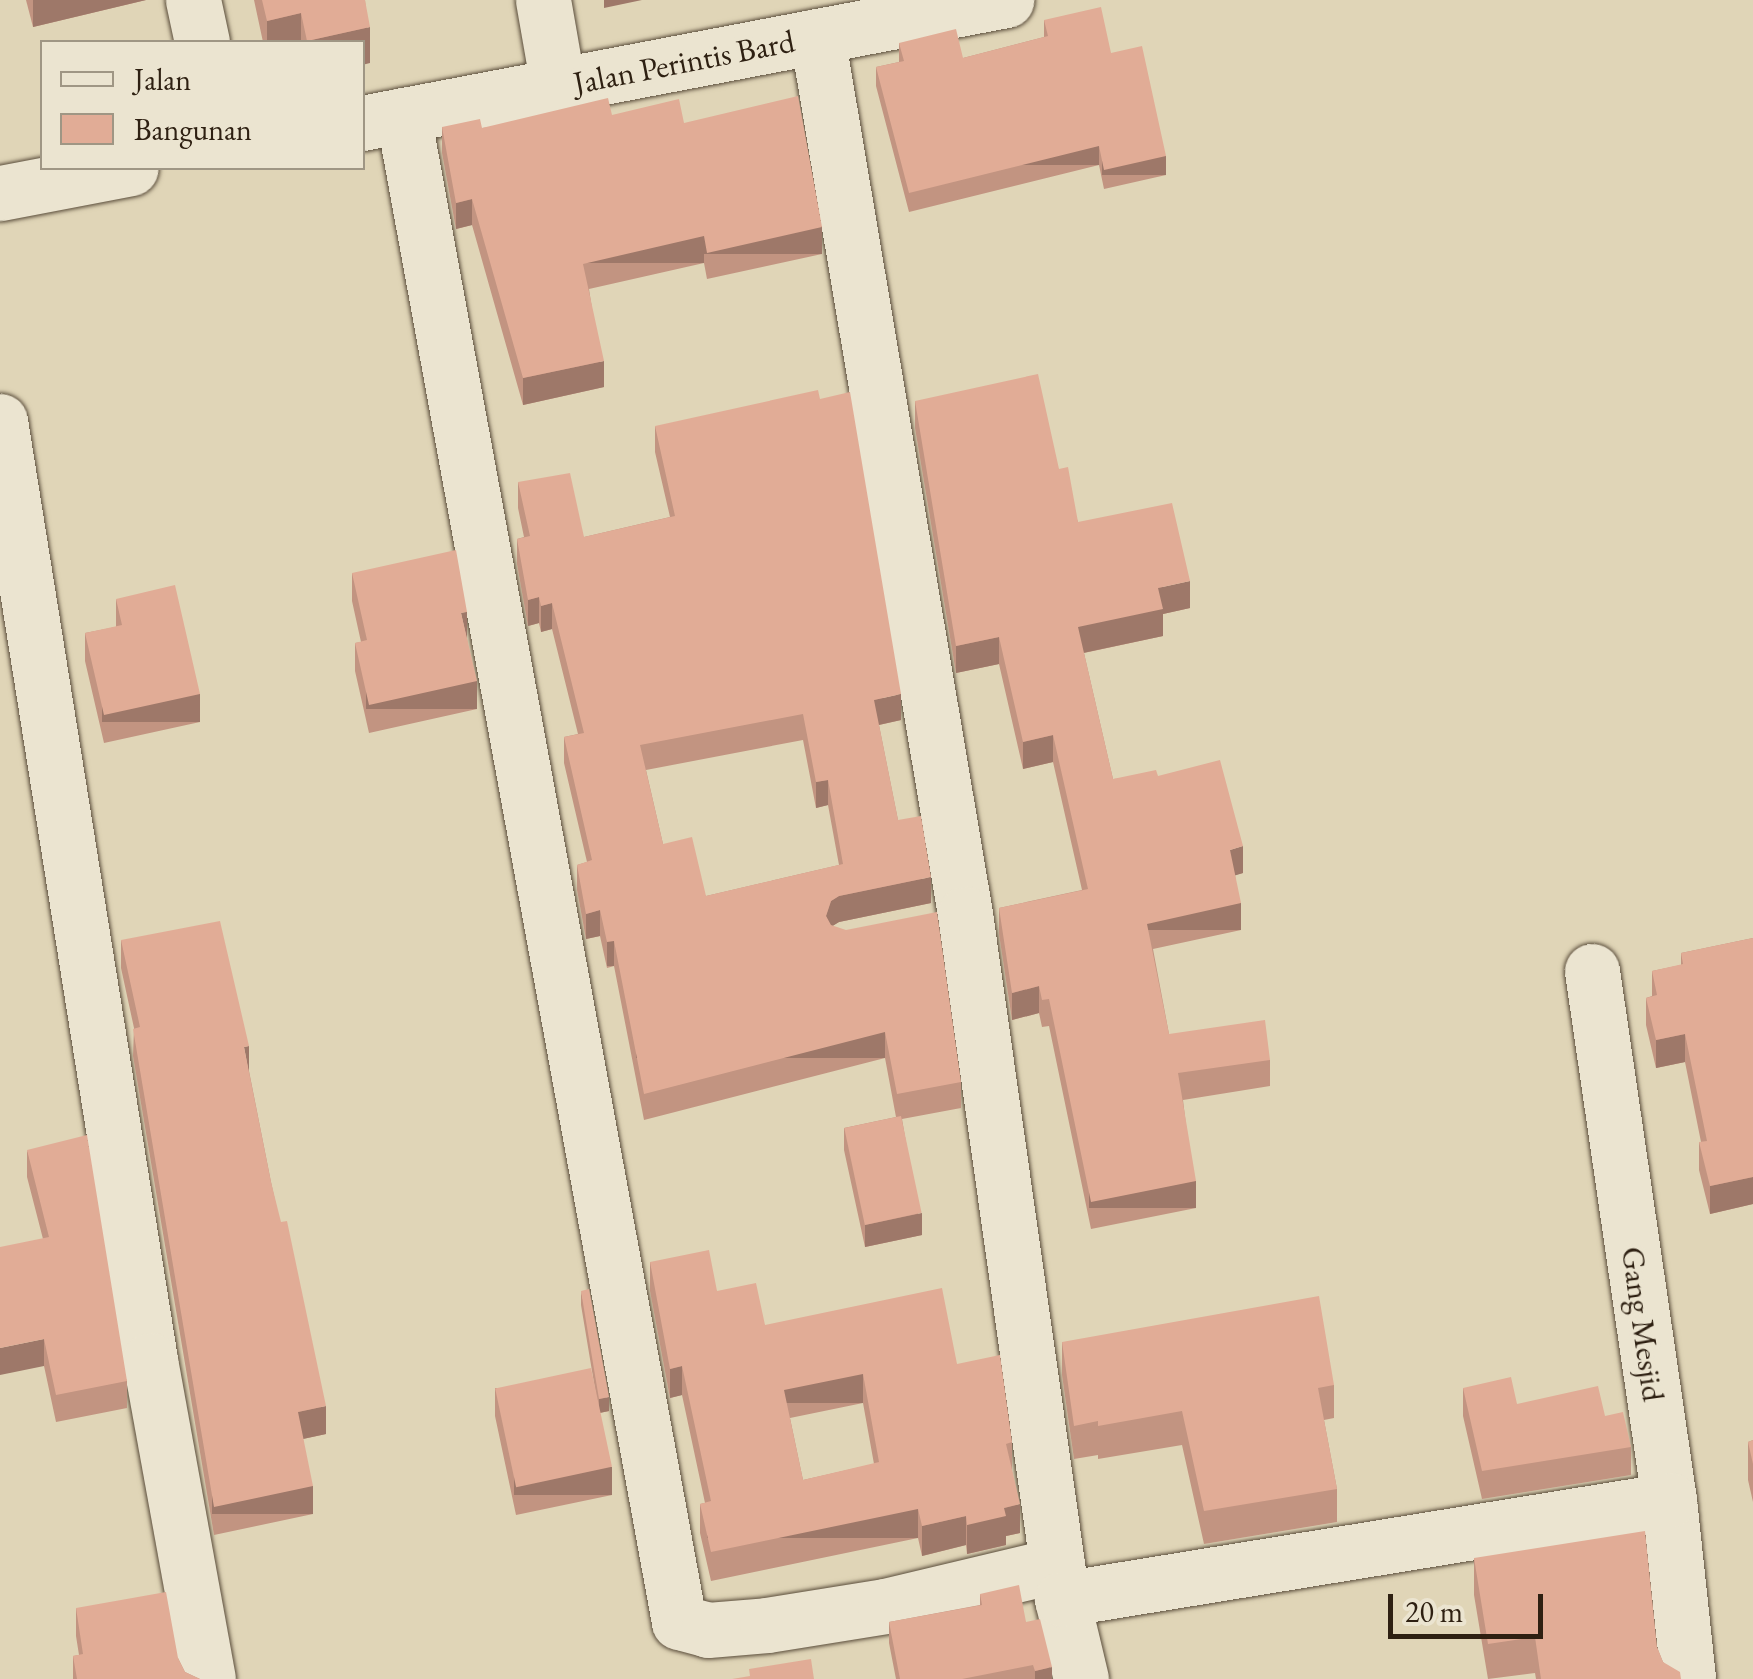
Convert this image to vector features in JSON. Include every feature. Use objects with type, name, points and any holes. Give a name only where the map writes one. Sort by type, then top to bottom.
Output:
[{"type":"street","points":[[193,0],[202,40]]},
{"type":"street","points":[[543,0],[558,86]]},
{"type":"street","name":"Jalan Perintis Bard","points":[[383,119],[1006,0]]},
{"type":"street","points":[[817,36],[964,914],[1060,1582],[1081,1679]]},
{"type":"street","points":[[383,119],[679,1622],[708,1630],[766,1625],[1668,1500]]},
{"type":"street","points":[[0,193],[121,170]]},
{"type":"street","points":[[0,422],[150,1360],[208,1679]]},
{"type":"street","name":"Gang Mesjid","points":[[1592,971],[1668,1500],[1688,1679]]},
{"type":"building","points":[[262,0],[365,0],[370,27],[307,40],[301,13],[267,21]]},
{"type":"building","points":[[1101,7],[1111,53],[1142,46],[1166,156],[1104,170],[1099,146],[909,193],[876,67],[904,61],[899,43],[956,29],[963,58],[1048,36],[1044,20]]},
{"type":"building","points":[[798,96],[822,227],[707,253],[704,236],[583,264],[604,361],[523,378],[472,199],[456,203],[442,127],[480,119],[482,128],[608,98],[612,115],[679,99],[684,123]]},
{"type":"building","points":[[1038,374],[1059,469],[1068,467],[1078,522],[1172,503],[1190,581],[1158,588],[1163,609],[1078,627],[1113,779],[1156,770],[1158,776],[1220,760],[1243,846],[1230,850],[1241,903],[1147,924],[1169,1034],[1265,1020],[1270,1060],[1178,1073],[1196,1181],[1091,1202],[1049,999],[1042,1000],[1039,986],[1012,993],[999,908],[1088,889],[1053,735],[1023,742],[999,637],[956,646],[915,401]]},
{"type":"building","points":[[818,390],[820,399],[850,392],[901,694],[874,700],[898,820],[921,816],[931,877],[839,896],[831,901],[826,916],[831,925],[846,930],[937,912],[961,1082],[897,1094],[885,1032],[644,1094],[614,941],[607,942],[600,910],[586,914],[577,865],[592,860],[564,737],[584,733],[552,603],[541,606],[539,597],[528,600],[517,539],[530,536],[518,482],[570,473],[584,537],[675,516],[655,426]],"holes":[[[803,714],[816,782],[828,780],[843,864],[706,896],[692,837],[663,844],[640,745]]]},
{"type":"building","points":[[456,550],[467,612],[461,613],[477,681],[369,705],[355,643],[367,640],[352,573]]},
{"type":"building","points":[[175,585],[200,694],[104,715],[85,633],[122,625],[116,599]]},
{"type":"building","points":[[220,921],[249,1046],[244,1047],[271,1182],[281,1222],[287,1221],[326,1406],[298,1412],[313,1486],[214,1507],[133,1029],[140,1027],[121,940]]},
{"type":"building","points":[[1753,938],[1753,1177],[1710,1186],[1699,1142],[1707,1141],[1685,1034],[1656,1040],[1646,998],[1657,995],[1652,971],[1683,964],[1681,953]]},
{"type":"building","points":[[901,1116],[922,1213],[865,1225],[844,1128]]},
{"type":"building","points":[[87,1135],[127,1381],[56,1395],[44,1339],[0,1348],[0,1247],[49,1237],[27,1150]]},
{"type":"building","points":[[709,1250],[717,1291],[756,1283],[765,1325],[942,1288],[957,1364],[1000,1355],[1012,1442],[1006,1444],[1020,1504],[1004,1508],[1006,1516],[967,1525],[966,1516],[922,1526],[918,1509],[711,1552],[700,1504],[711,1501],[682,1366],[670,1369],[650,1262]],"holes":[[[863,1374],[879,1462],[803,1480],[784,1390]]]},
{"type":"building","points":[[589,1289],[609,1397],[599,1399],[581,1291]]},
{"type":"building","points":[[1319,1296],[1334,1385],[1318,1388],[1337,1489],[1204,1511],[1182,1411],[1098,1426],[1098,1421],[1074,1426],[1062,1342]]},
{"type":"building","points":[[591,1368],[612,1467],[516,1487],[495,1388]]},
{"type":"building","points":[[1511,1377],[1517,1404],[1598,1386],[1605,1416],[1623,1412],[1631,1447],[1482,1471],[1463,1388]]},
{"type":"building","points":[[1645,1531],[1657,1647],[1663,1662],[1680,1672],[1681,1679],[1541,1679],[1535,1637],[1488,1644],[1474,1558]]},
{"type":"building","points":[[1019,1585],[1026,1622],[1040,1619],[1052,1667],[1035,1671],[1033,1665],[962,1679],[900,1679],[889,1622],[982,1605],[980,1594]]},
{"type":"building","points":[[166,1592],[178,1658],[185,1672],[200,1679],[77,1679],[73,1656],[83,1654],[76,1608]]},
{"type":"building","points":[[811,1659],[814,1679],[732,1679],[750,1676],[749,1669]]}]
